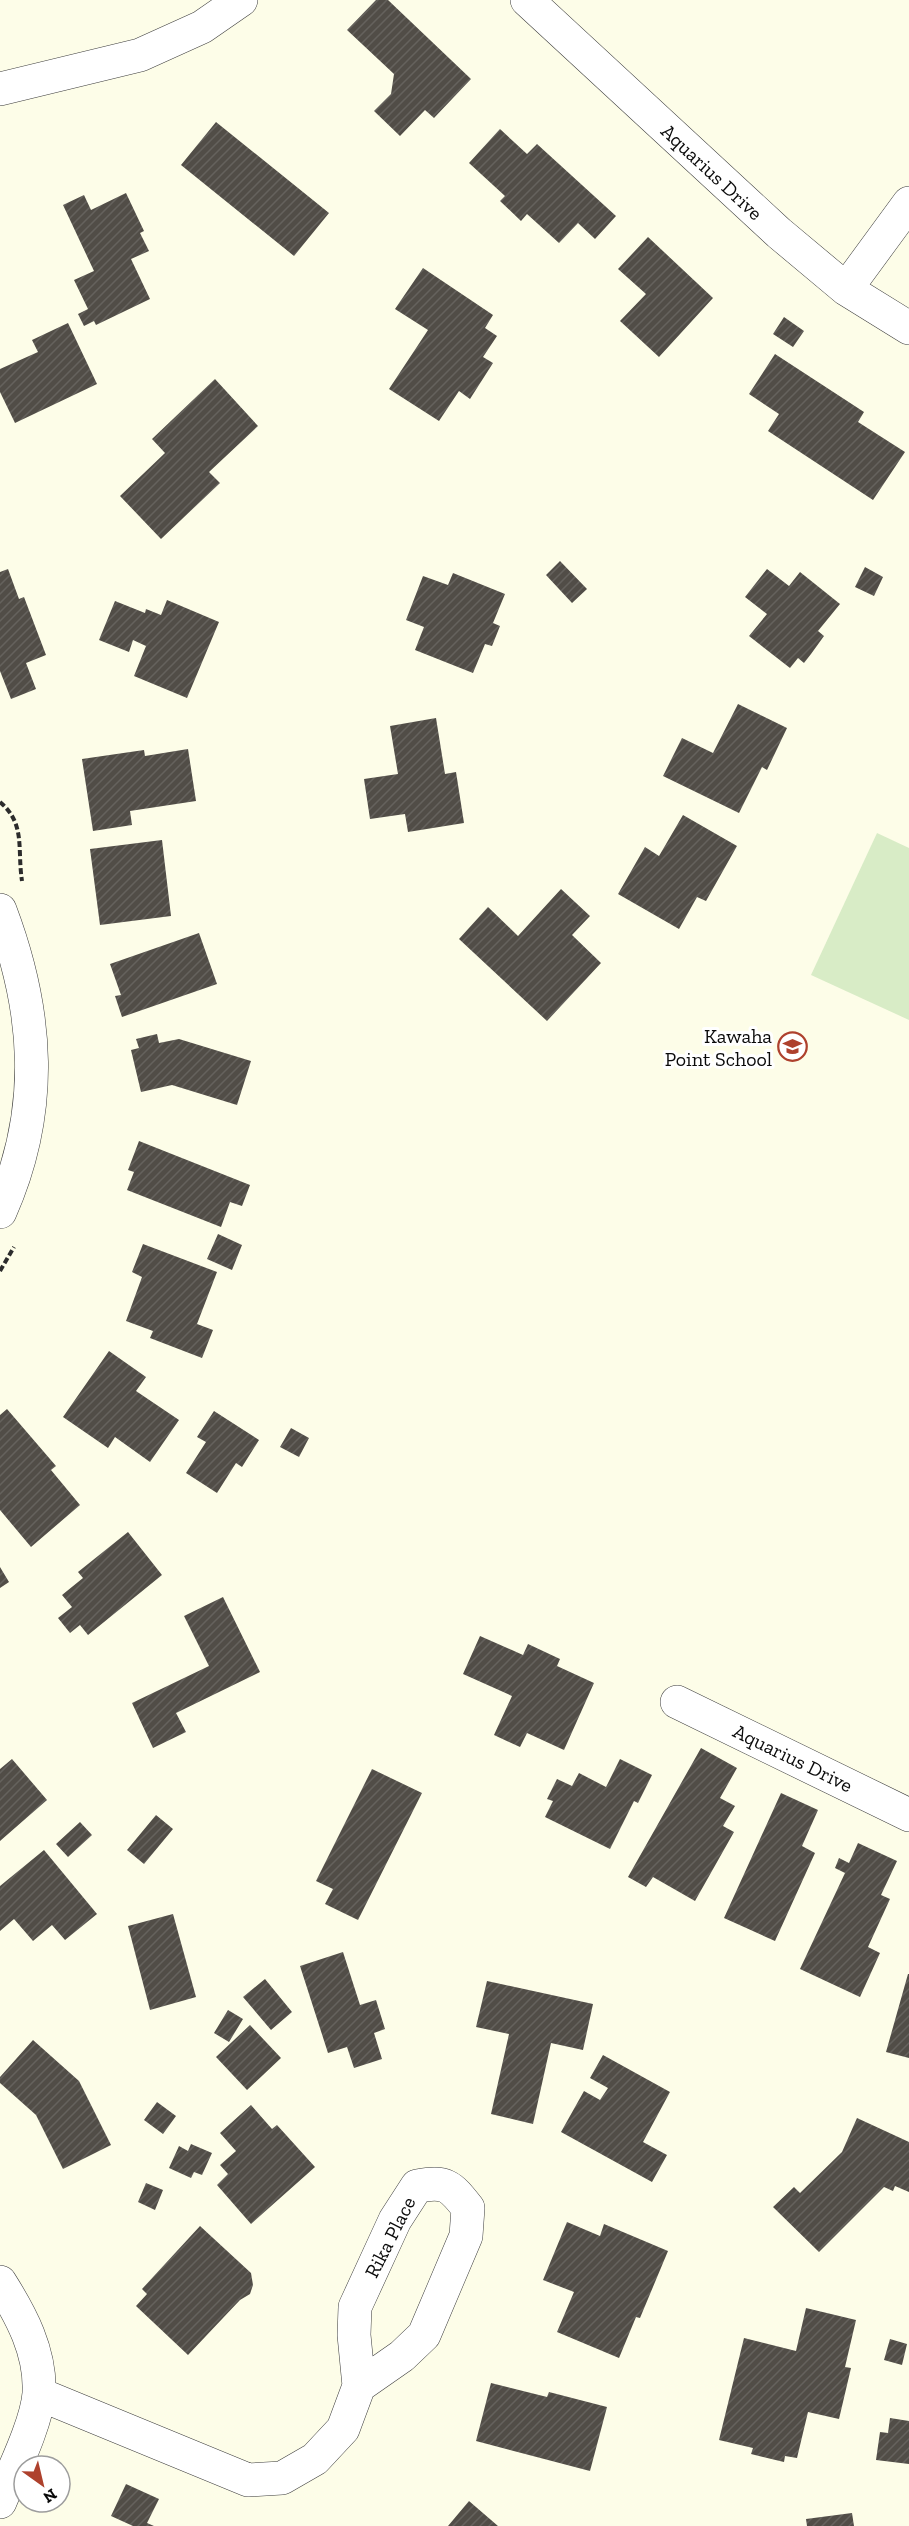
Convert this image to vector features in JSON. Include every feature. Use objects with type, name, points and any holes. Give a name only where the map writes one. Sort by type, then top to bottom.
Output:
[{"type":"street","points":[[0,89],[140,55],[202,27],[241,0]]},
{"type":"street","name":"Aquarius Drive","points":[[527,0],[778,233],[846,289],[909,328]]},
{"type":"street","points":[[846,289],[909,203]]},
{"type":"street","points":[[0,910],[26,996],[32,1069],[28,1113],[20,1158],[0,1212]]},
{"type":"street","name":"Aquarius Drive","points":[[677,1702],[909,1815]]},
{"type":"street","name":"Rika Place","points":[[39,2394],[248,2480],[282,2478],[315,2459],[343,2429],[359,2386],[354,2335],[355,2307],[395,2220],[417,2186],[437,2183],[453,2189],[468,2208],[466,2236],[424,2335],[402,2356],[359,2386]]},
{"type":"street","points":[[0,2282],[25,2325],[35,2355],[39,2394],[31,2423],[0,2502]]},
{"type":"green space","points":[[877,833],[909,848],[909,1020],[811,975]]},
{"type":"building","points":[[376,0],[388,0],[471,79],[434,118],[425,110],[400,136],[374,111],[391,94],[394,74],[347,30]]},
{"type":"building","points":[[216,122],[329,213],[294,256],[181,165]]},
{"type":"building","points":[[500,129],[527,154],[537,144],[616,216],[595,239],[578,223],[559,243],[527,214],[521,221],[500,201],[505,196],[469,163]]},
{"type":"building","points":[[126,193],[144,231],[140,233],[149,251],[131,259],[150,299],[96,325],[94,321],[84,326],[78,314],[88,309],[74,280],[94,271],[63,205],[84,195],[91,210]]},
{"type":"building","points":[[648,237],[713,298],[659,357],[620,321],[646,294],[618,269]]},
{"type":"building","points":[[423,268],[493,315],[485,328],[497,336],[483,357],[493,363],[470,399],[459,391],[439,421],[389,389],[428,330],[395,309]]},
{"type":"building","points":[[784,317],[804,331],[793,347],[773,334]]},
{"type":"building","points":[[68,323],[97,384],[15,423],[0,392],[0,369],[38,352],[32,340]]},
{"type":"building","points":[[775,354],[864,412],[858,422],[905,452],[873,500],[768,431],[779,414],[749,394]]},
{"type":"building","points":[[215,379],[258,426],[209,472],[220,483],[161,539],[120,496],[165,453],[152,439]]},
{"type":"building","points":[[560,561],[587,589],[572,603],[546,575]]},
{"type":"building","points":[[865,567],[883,577],[874,596],[855,587]]},
{"type":"building","points":[[8,569],[19,599],[24,597],[46,655],[26,663],[36,689],[11,699],[0,671],[0,572]]},
{"type":"building","points":[[767,569],[789,586],[800,572],[840,604],[818,631],[824,636],[804,663],[798,658],[790,668],[749,636],[767,614],[745,597]]},
{"type":"building","points":[[453,573],[505,594],[493,623],[500,626],[492,646],[485,644],[473,673],[415,650],[424,627],[406,620],[423,576],[448,585]]},
{"type":"building","points":[[167,600],[219,622],[187,698],[134,676],[146,646],[133,640],[129,652],[99,640],[115,601],[145,613],[146,609],[161,615]]},
{"type":"building","points":[[738,704],[787,728],[767,770],[762,767],[739,813],[663,776],[682,738],[713,753]]},
{"type":"building","points":[[436,718],[445,774],[456,772],[464,823],[408,832],[405,814],[370,819],[364,779],[398,774],[390,726]]},
{"type":"building","points":[[188,749],[196,801],[130,811],[132,825],[93,831],[82,759],[144,750],[145,756]]},
{"type":"building","points":[[683,815],[737,846],[706,901],[697,897],[679,929],[618,894],[645,847],[659,856]]},
{"type":"building","points":[[162,840],[171,916],[100,925],[90,849]]},
{"type":"building","points":[[561,889],[590,916],[572,935],[601,963],[547,1021],[459,939],[488,907],[518,936]]},
{"type":"building","points":[[199,933],[217,984],[122,1017],[115,996],[121,995],[110,964]]},
{"type":"building","points":[[157,1034],[159,1043],[179,1039],[251,1061],[237,1105],[172,1085],[141,1092],[131,1050],[139,1048],[136,1039]]},
{"type":"building","points":[[139,1141],[250,1185],[242,1206],[230,1202],[221,1227],[127,1190],[134,1172],[128,1170]]},
{"type":"building","points":[[218,1234],[242,1245],[232,1270],[207,1259]]},
{"type":"building","points":[[143,1244],[217,1272],[197,1324],[213,1330],[202,1358],[150,1338],[153,1331],[126,1321],[142,1277],[132,1272]]},
{"type":"building","points":[[109,1351],[146,1377],[136,1391],[179,1420],[150,1462],[115,1437],[108,1448],[63,1417]]},
{"type":"building","points":[[7,1409],[56,1466],[51,1470],[80,1505],[31,1547],[0,1510],[0,1415]]},
{"type":"building","points":[[214,1411],[259,1440],[242,1467],[236,1463],[217,1493],[186,1473],[206,1442],[197,1437]]},
{"type":"building","points":[[291,1428],[309,1438],[299,1457],[280,1447]]},
{"type":"building","points":[[128,1532],[162,1575],[88,1635],[80,1625],[70,1633],[58,1618],[72,1607],[62,1595],[83,1578],[78,1572]]},
{"type":"building","points":[[0,1567],[9,1582],[0,1588]]},
{"type":"building","points":[[223,1597],[260,1672],[176,1713],[186,1732],[153,1748],[132,1703],[209,1666],[184,1616]]},
{"type":"building","points":[[480,1636],[523,1655],[528,1644],[560,1659],[557,1666],[594,1683],[564,1750],[527,1733],[520,1747],[494,1735],[512,1696],[463,1674]]},
{"type":"building","points":[[701,1748],[737,1768],[720,1798],[735,1806],[723,1826],[734,1832],[695,1901],[653,1877],[646,1887],[628,1877]]},
{"type":"building","points":[[12,1759],[47,1800],[0,1841],[0,1769]]},
{"type":"building","points":[[620,1759],[652,1775],[638,1803],[634,1801],[610,1849],[545,1817],[553,1801],[547,1799],[557,1779],[572,1786],[579,1773],[606,1787]]},
{"type":"building","points":[[372,1769],[422,1793],[358,1920],[325,1904],[333,1889],[316,1881]]},
{"type":"building","points":[[781,1793],[818,1810],[802,1846],[815,1853],[775,1941],[724,1918]]},
{"type":"building","points":[[156,1815],[173,1829],[144,1864],[127,1850]]},
{"type":"building","points":[[80,1822],[92,1835],[68,1857],[56,1844]]},
{"type":"building","points":[[858,1843],[897,1861],[881,1895],[890,1899],[868,1947],[880,1953],[860,1997],[800,1969],[845,1873],[835,1868],[839,1858],[849,1863]]},
{"type":"building","points":[[44,1850],[97,1914],[65,1940],[52,1925],[33,1941],[14,1919],[0,1931],[0,1886]]},
{"type":"building","points":[[173,1914],[196,1997],[150,2010],[128,1926]]},
{"type":"building","points":[[343,1952],[360,2005],[376,2000],[385,2029],[374,2033],[382,2059],[354,2068],[347,2047],[328,2053],[300,1966]]},
{"type":"building","points":[[909,1974],[909,2058],[886,2052]]},
{"type":"building","points":[[265,1979],[292,2012],[271,2030],[243,1997]]},
{"type":"building","points":[[487,1981],[593,2004],[583,2050],[551,2043],[533,2124],[491,2114],[509,2034],[476,2027]]},
{"type":"building","points":[[228,2010],[243,2019],[229,2042],[214,2033]]},
{"type":"building","points":[[250,2025],[281,2058],[247,2090],[216,2057]]},
{"type":"building","points":[[33,2040],[79,2081],[111,2145],[63,2169],[36,2115],[0,2083],[0,2077]]},
{"type":"building","points":[[603,2055],[670,2092],[643,2142],[667,2155],[652,2182],[561,2132],[584,2091],[600,2100],[608,2088],[590,2078]]},
{"type":"building","points":[[157,2102],[176,2116],[163,2134],[144,2120]]},
{"type":"building","points":[[251,2105],[272,2129],[277,2125],[315,2167],[251,2224],[217,2185],[228,2174],[220,2165],[236,2151],[220,2133]]},
{"type":"building","points":[[857,2118],[909,2142],[909,2192],[895,2186],[893,2191],[884,2187],[819,2252],[773,2207],[794,2187],[800,2193],[842,2152]]},
{"type":"building","points":[[191,2144],[212,2153],[202,2175],[194,2172],[191,2178],[169,2168],[179,2146],[188,2151]]},
{"type":"building","points":[[146,2183],[163,2190],[155,2210],[138,2202]]},
{"type":"building","points":[[567,2222],[600,2236],[604,2224],[668,2251],[640,2318],[636,2317],[619,2358],[557,2332],[574,2292],[543,2280]]},
{"type":"building","points":[[200,2226],[251,2273],[253,2285],[250,2294],[240,2300],[188,2355],[136,2306],[147,2294],[142,2289]]},
{"type":"building","points":[[806,2308],[856,2320],[845,2367],[851,2368],[839,2419],[808,2412],[797,2458],[785,2456],[784,2462],[751,2454],[753,2448],[719,2440],[744,2338],[796,2351]]},
{"type":"building","points":[[890,2339],[907,2344],[902,2365],[884,2360]]},
{"type":"building","points":[[491,2383],[547,2397],[549,2392],[607,2407],[590,2471],[476,2441]]},
{"type":"building","points":[[890,2418],[909,2421],[909,2464],[876,2460],[880,2432],[888,2433]]},
{"type":"building","points":[[126,2484],[159,2499],[147,2523],[154,2526],[133,2526],[111,2516]]},
{"type":"building","points":[[469,2501],[498,2526],[448,2526]]},
{"type":"building","points":[[852,2513],[854,2526],[807,2526],[806,2519]]},
{"type":"place","name":"Kawaha Point School","points":[[793,1047]]}]
